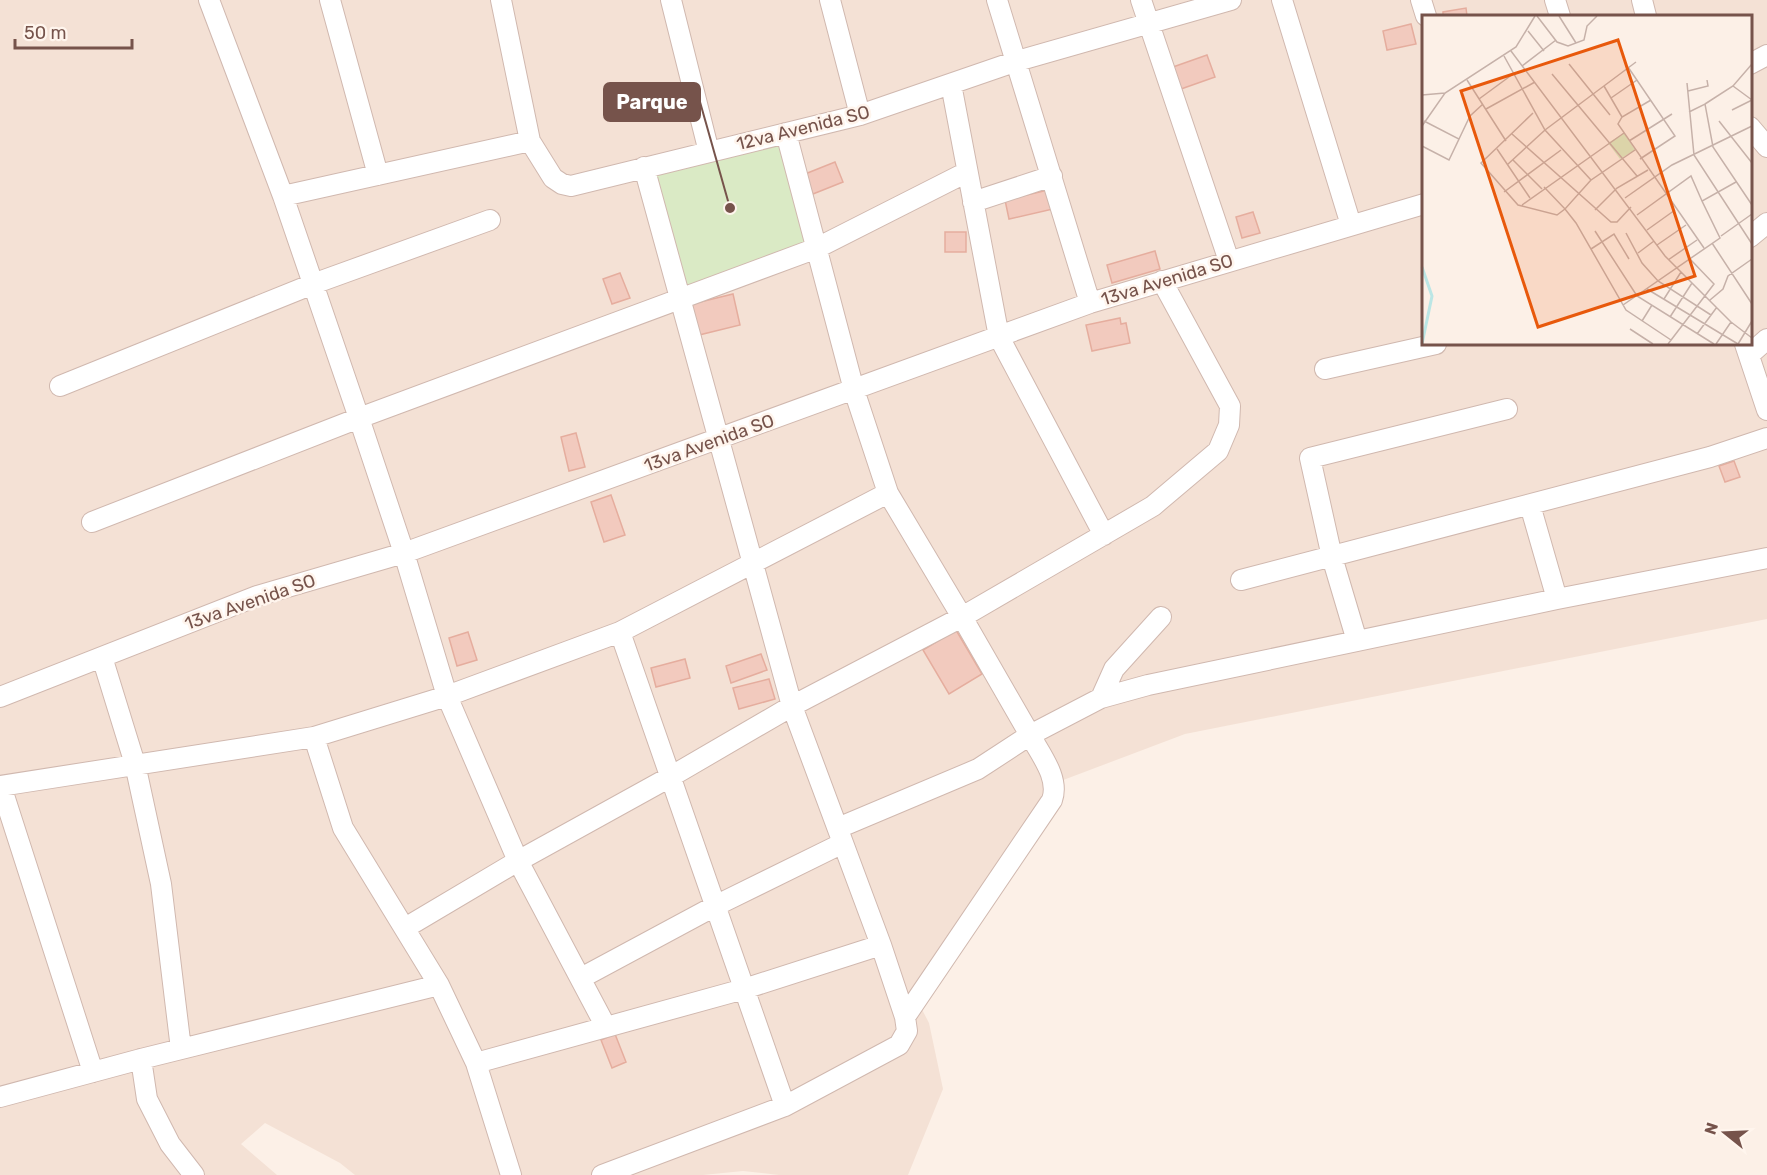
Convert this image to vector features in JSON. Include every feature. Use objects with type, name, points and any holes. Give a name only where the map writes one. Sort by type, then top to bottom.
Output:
[{"type":"street","points":[[209,0],[314,284],[404,553],[447,696],[518,861],[606,1027]]},
{"type":"street","points":[[330,0],[378,175]]},
{"type":"street","name":"12va Avenida SO","points":[[501,0],[530,141],[553,178],[562,184],[571,186],[860,115],[1014,62],[1231,0]]},
{"type":"street","points":[[671,0],[709,152]]},
{"type":"street","points":[[830,0],[860,115]]},
{"type":"street","points":[[997,0],[1014,62],[1052,176],[1090,303]]},
{"type":"street","points":[[1141,0],[1229,261]]},
{"type":"street","points":[[1282,0],[1351,225]]},
{"type":"street","points":[[1421,0],[1426,15]]},
{"type":"street","points":[[1555,0],[1560,15]]},
{"type":"street","points":[[1642,0],[1646,15]]},
{"type":"street","points":[[1752,63],[1767,55]]},
{"type":"street","points":[[951,84],[999,337],[1104,535]]},
{"type":"street","points":[[1752,129],[1767,147]]},
{"type":"street","points":[[786,133],[854,390],[888,493],[962,617],[1055,782],[1052,800],[905,1017]]},
{"type":"street","points":[[283,196],[530,141]]},
{"type":"street","points":[[602,1175],[785,1106],[899,1045],[907,1031],[905,1017],[881,945],[792,706],[644,167]]},
{"type":"street","points":[[92,522],[359,418],[817,248],[967,172]]},
{"type":"street","points":[[973,202],[1052,176]]},
{"type":"street","name":"13va Avenida SO","points":[[0,697],[257,596],[404,553],[1090,303],[1422,205]]},
{"type":"street","points":[[60,386],[314,284],[490,220]]},
{"type":"street","points":[[1752,235],[1767,223]]},
{"type":"street","points":[[405,928],[518,861],[792,706],[962,617],[1104,535],[1153,506],[1218,451],[1229,425],[1230,406],[1162,281]]},
{"type":"street","points":[[1767,339],[1747,349],[1767,410]]},
{"type":"street","points":[[1325,369],[1432,345]]},
{"type":"street","points":[[1357,641],[1332,557],[1310,462],[1312,456],[1507,409]]},
{"type":"street","points":[[1241,580],[1710,457],[1767,438]]},
{"type":"street","points":[[93,1072],[0,786],[314,737],[447,696],[620,632],[888,493]]},
{"type":"street","points":[[1530,505],[1557,599]]},
{"type":"street","points":[[581,978],[840,836],[978,769],[1030,735],[1101,698],[1148,685],[1357,641],[1767,558]]},
{"type":"street","points":[[1101,698],[1114,669],[1161,617]]},
{"type":"street","points":[[620,632],[785,1106]]},
{"type":"street","points":[[102,657],[135,764],[161,884],[181,1049]]},
{"type":"street","points":[[314,737],[343,828],[439,985],[476,1063],[511,1175]]},
{"type":"street","points":[[476,1063],[744,989],[881,945]]},
{"type":"street","points":[[0,1097],[141,1059],[439,985]]},
{"type":"street","points":[[141,1059],[147,1099],[170,1144],[194,1175]]},
{"type":"shaded area","points":[[0,0],[1767,0],[1767,619],[1185,734],[1058,782],[914,994],[929,1023],[943,1089],[908,1175],[779,1175],[743,1171],[703,1175],[355,1175],[340,1163],[265,1123],[241,1144],[277,1175],[0,1175]]},
{"type":"green space","points":[[786,133],[817,248],[680,298],[644,167]]},
{"type":"building","points":[[1466,8],[1467,15],[1443,15],[1443,12]]},
{"type":"building","points":[[1411,24],[1416,44],[1387,50],[1383,31]]},
{"type":"building","points":[[1207,55],[1215,77],[1181,89],[1173,67]]},
{"type":"building","points":[[835,162],[843,182],[813,194],[805,174]]},
{"type":"building","points":[[1048,190],[1053,209],[1009,219],[1005,200]]},
{"type":"building","points":[[1253,212],[1260,233],[1242,238],[1236,217]]},
{"type":"building","points":[[945,232],[966,232],[966,252],[945,252]]},
{"type":"building","points":[[1155,251],[1160,269],[1112,283],[1107,265]]},
{"type":"building","points":[[620,273],[630,298],[612,304],[603,279]]},
{"type":"building","points":[[733,294],[740,325],[699,335],[692,304]]},
{"type":"building","points":[[1120,318],[1121,324],[1126,323],[1130,343],[1092,351],[1086,325]]},
{"type":"building","points":[[576,433],[585,467],[569,471],[561,437]]},
{"type":"building","points":[[1734,461],[1740,477],[1725,482],[1719,466]]},
{"type":"building","points":[[611,495],[625,535],[604,542],[591,502]]},
{"type":"building","points":[[956,630],[982,674],[949,694],[923,650]]},
{"type":"building","points":[[468,632],[477,660],[457,666],[449,638]]},
{"type":"building","points":[[761,654],[767,670],[731,683],[726,666]]},
{"type":"building","points":[[685,659],[690,678],[656,687],[651,668]]},
{"type":"building","points":[[769,679],[775,699],[739,709],[733,688]]},
{"type":"building","points":[[615,1034],[626,1062],[612,1068],[601,1040]]},
{"type":"place","name":"Parque","points":[[730,208]]}]
